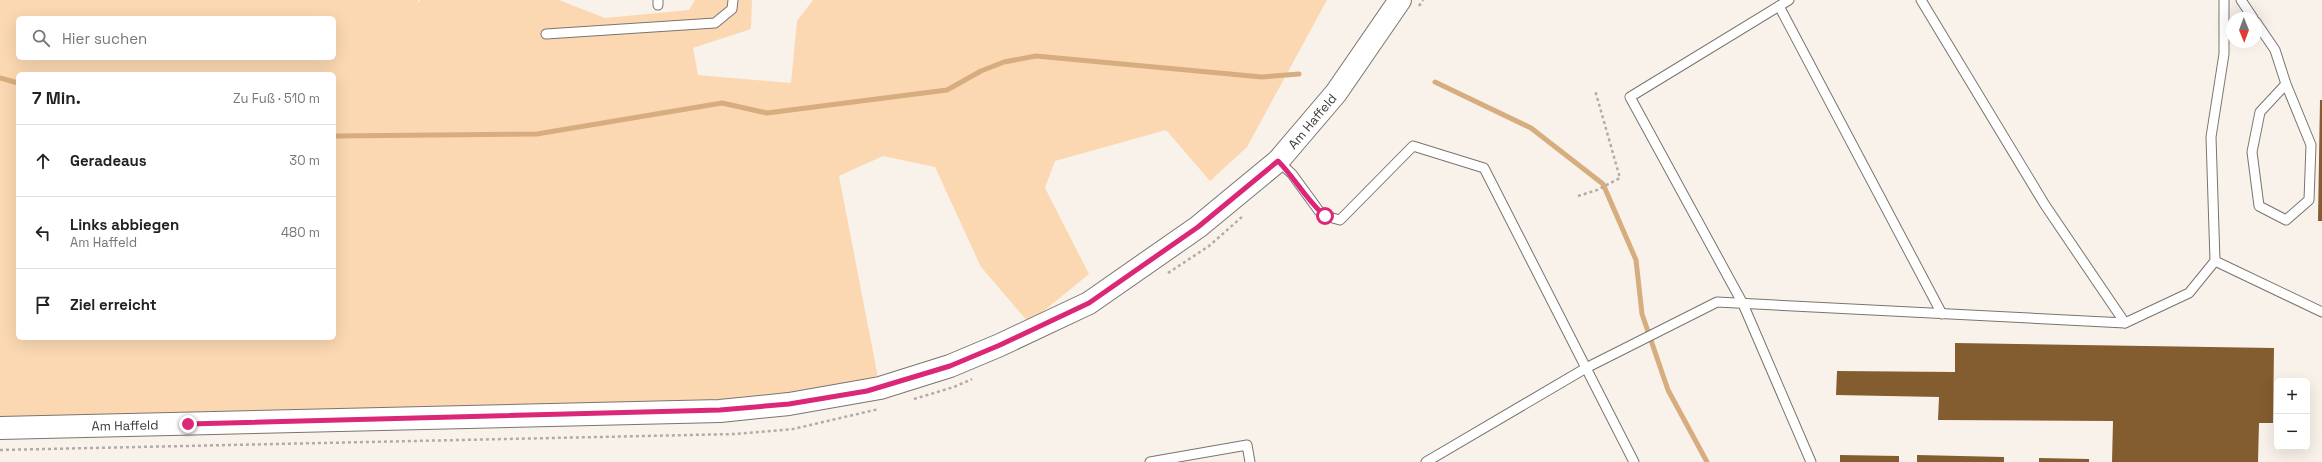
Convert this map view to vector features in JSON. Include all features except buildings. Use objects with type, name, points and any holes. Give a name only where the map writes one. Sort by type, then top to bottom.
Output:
[{"type":"street","name":"Am Haffeld","points":[[0,428],[720,410],[789,404],[867,391],[950,366],[1000,345],[1089,303],[1198,227],[1278,161],[1407,6]]},
{"type":"lane","points":[[546,34],[715,23],[732,9],[733,0]]},
{"type":"lane","points":[[1789,0],[1630,97],[1743,304],[1811,462]]},
{"type":"lane","points":[[1921,0],[2045,205],[2125,323]]},
{"type":"lane","points":[[1426,462],[1586,368],[1716,302],[2125,323],[2189,293],[2215,261],[2211,136],[2224,54],[2224,0]]},
{"type":"lane","points":[[2241,0],[2249,12]]},
{"type":"lane","points":[[1779,6],[1942,314]]},
{"type":"lane","points":[[2262,31],[2275,50],[2286,84],[2311,145],[2309,200],[2286,220],[2259,206],[2252,152],[2260,112],[2286,84]]},
{"type":"lane","points":[[1278,161],[1292,174],[1319,211],[1325,216],[1340,220],[1413,146],[1484,168],[1634,462]]},
{"type":"lane","points":[[2215,261],[2322,312]]},
{"type":"lane","points":[[1150,462],[1247,445],[1250,462]]},
{"type":"path","points":[[1407,6],[1423,0]]},
{"type":"path","points":[[1578,196],[1597,190],[1620,178],[1595,90]]},
{"type":"path","points":[[1163,276],[1209,246],[1245,215]]},
{"type":"path","points":[[910,400],[954,387],[976,377]]},
{"type":"path","points":[[0,450],[736,434],[793,429],[881,408]]},
{"type":"shaded area","points":[[0,0],[418,0],[419,3],[420,0],[559,0],[605,18],[689,10],[695,0],[752,0],[751,29],[693,48],[698,75],[791,83],[797,21],[813,0],[1327,0],[1247,147],[1210,181],[1166,130],[1055,161],[1045,188],[1089,274],[1029,323],[981,267],[935,167],[883,156],[839,176],[880,388],[789,404],[0,428]]},
{"type":"waterway","points":[[336,136],[537,134],[722,103],[767,113],[947,90],[981,71],[1004,62],[1036,56],[1262,77],[1299,74]]},
{"type":"waterway","points":[[0,78],[16,82]]},
{"type":"waterway","points":[[1435,82],[1531,128],[1603,184],[1636,260],[1642,314],[1668,390],[1707,462]]},
{"type":"route","points":[[188,424],[720,410],[789,404],[867,391],[950,366],[1000,345],[1089,303],[1198,227],[1278,161],[1292,174],[1319,211],[1325,216]]}]
